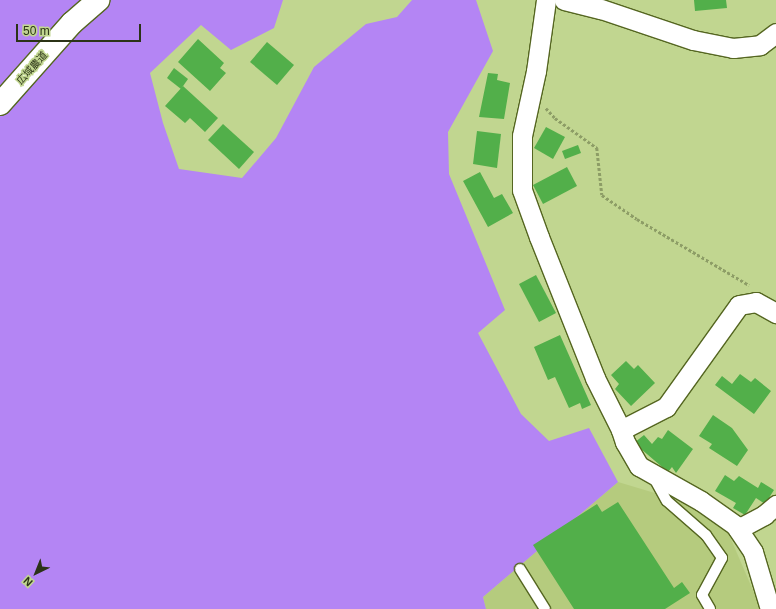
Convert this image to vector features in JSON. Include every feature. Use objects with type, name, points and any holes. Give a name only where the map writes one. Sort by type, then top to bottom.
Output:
[{"type":"street","name":"広域農道","points":[[0,104],[72,23],[98,0]]},
{"type":"street","points":[[546,0],[532,91],[522,136],[522,190],[569,317],[595,378],[622,430],[625,442],[639,466],[700,500],[738,529],[752,552],[770,609]]},
{"type":"street","points":[[564,0],[601,9],[693,40],[733,48],[760,45],[776,33]]},
{"type":"street","points":[[622,430],[666,408],[739,305],[756,302],[776,313]]},
{"type":"street","points":[[738,529],[764,515],[776,505]]},
{"type":"lane","points":[[652,473],[667,501],[706,534],[722,558],[702,595],[710,609]]},
{"type":"lane","points":[[520,569],[545,609]]},
{"type":"path","points":[[532,91],[555,118],[597,148],[602,195],[637,219],[756,289]]},
{"type":"shaded area","points":[[0,0],[283,0],[274,28],[231,50],[201,25],[150,73],[163,123],[179,169],[242,178],[276,138],[314,67],[366,24],[397,17],[412,0],[476,0],[493,51],[448,132],[449,174],[505,310],[478,333],[521,414],[549,441],[589,428],[618,482],[483,597],[486,609],[0,609]]},
{"type":"shaded area","points":[[618,482],[688,503],[727,530],[761,609],[486,609],[483,597]]},
{"type":"building","points":[[694,0],[726,0],[727,8],[695,11]]},
{"type":"building","points":[[198,39],[224,63],[220,68],[226,73],[210,91],[178,62]]},
{"type":"building","points":[[267,42],[294,65],[277,85],[250,62]]},
{"type":"building","points":[[174,68],[188,79],[181,89],[167,78]]},
{"type":"building","points":[[488,73],[498,74],[497,80],[510,83],[504,119],[479,117]]},
{"type":"building","points":[[183,86],[218,118],[205,132],[190,118],[185,123],[165,106]]},
{"type":"building","points":[[223,124],[254,152],[239,169],[208,140]]},
{"type":"building","points":[[546,127],[565,137],[553,159],[534,148]]},
{"type":"building","points":[[477,131],[501,134],[497,168],[473,164]]},
{"type":"building","points":[[578,145],[581,153],[565,159],[562,151]]},
{"type":"building","points":[[567,167],[577,186],[543,204],[533,185]]},
{"type":"building","points":[[480,172],[494,198],[502,194],[513,213],[488,227],[463,181]]},
{"type":"building","points":[[536,275],[556,313],[539,322],[519,284]]},
{"type":"building","points":[[560,335],[591,405],[582,409],[580,403],[569,408],[555,377],[548,380],[534,347]]},
{"type":"building","points":[[626,361],[634,369],[638,365],[655,383],[631,406],[615,389],[619,384],[611,375]]},
{"type":"building","points":[[740,374],[751,382],[755,378],[771,391],[754,414],[715,385],[722,376],[732,384]]},
{"type":"building","points":[[713,415],[732,428],[748,450],[737,466],[709,448],[712,444],[699,436]]},
{"type":"building","points":[[668,430],[693,449],[676,473],[672,467],[668,472],[634,443],[644,435],[652,444],[658,437],[662,439]]},
{"type":"building","points":[[725,475],[734,481],[739,476],[758,488],[761,482],[774,490],[765,504],[756,498],[745,515],[733,508],[736,503],[715,491]]},
{"type":"building","points":[[618,502],[674,588],[682,582],[690,593],[665,609],[574,609],[533,545],[597,504],[602,512]]}]
